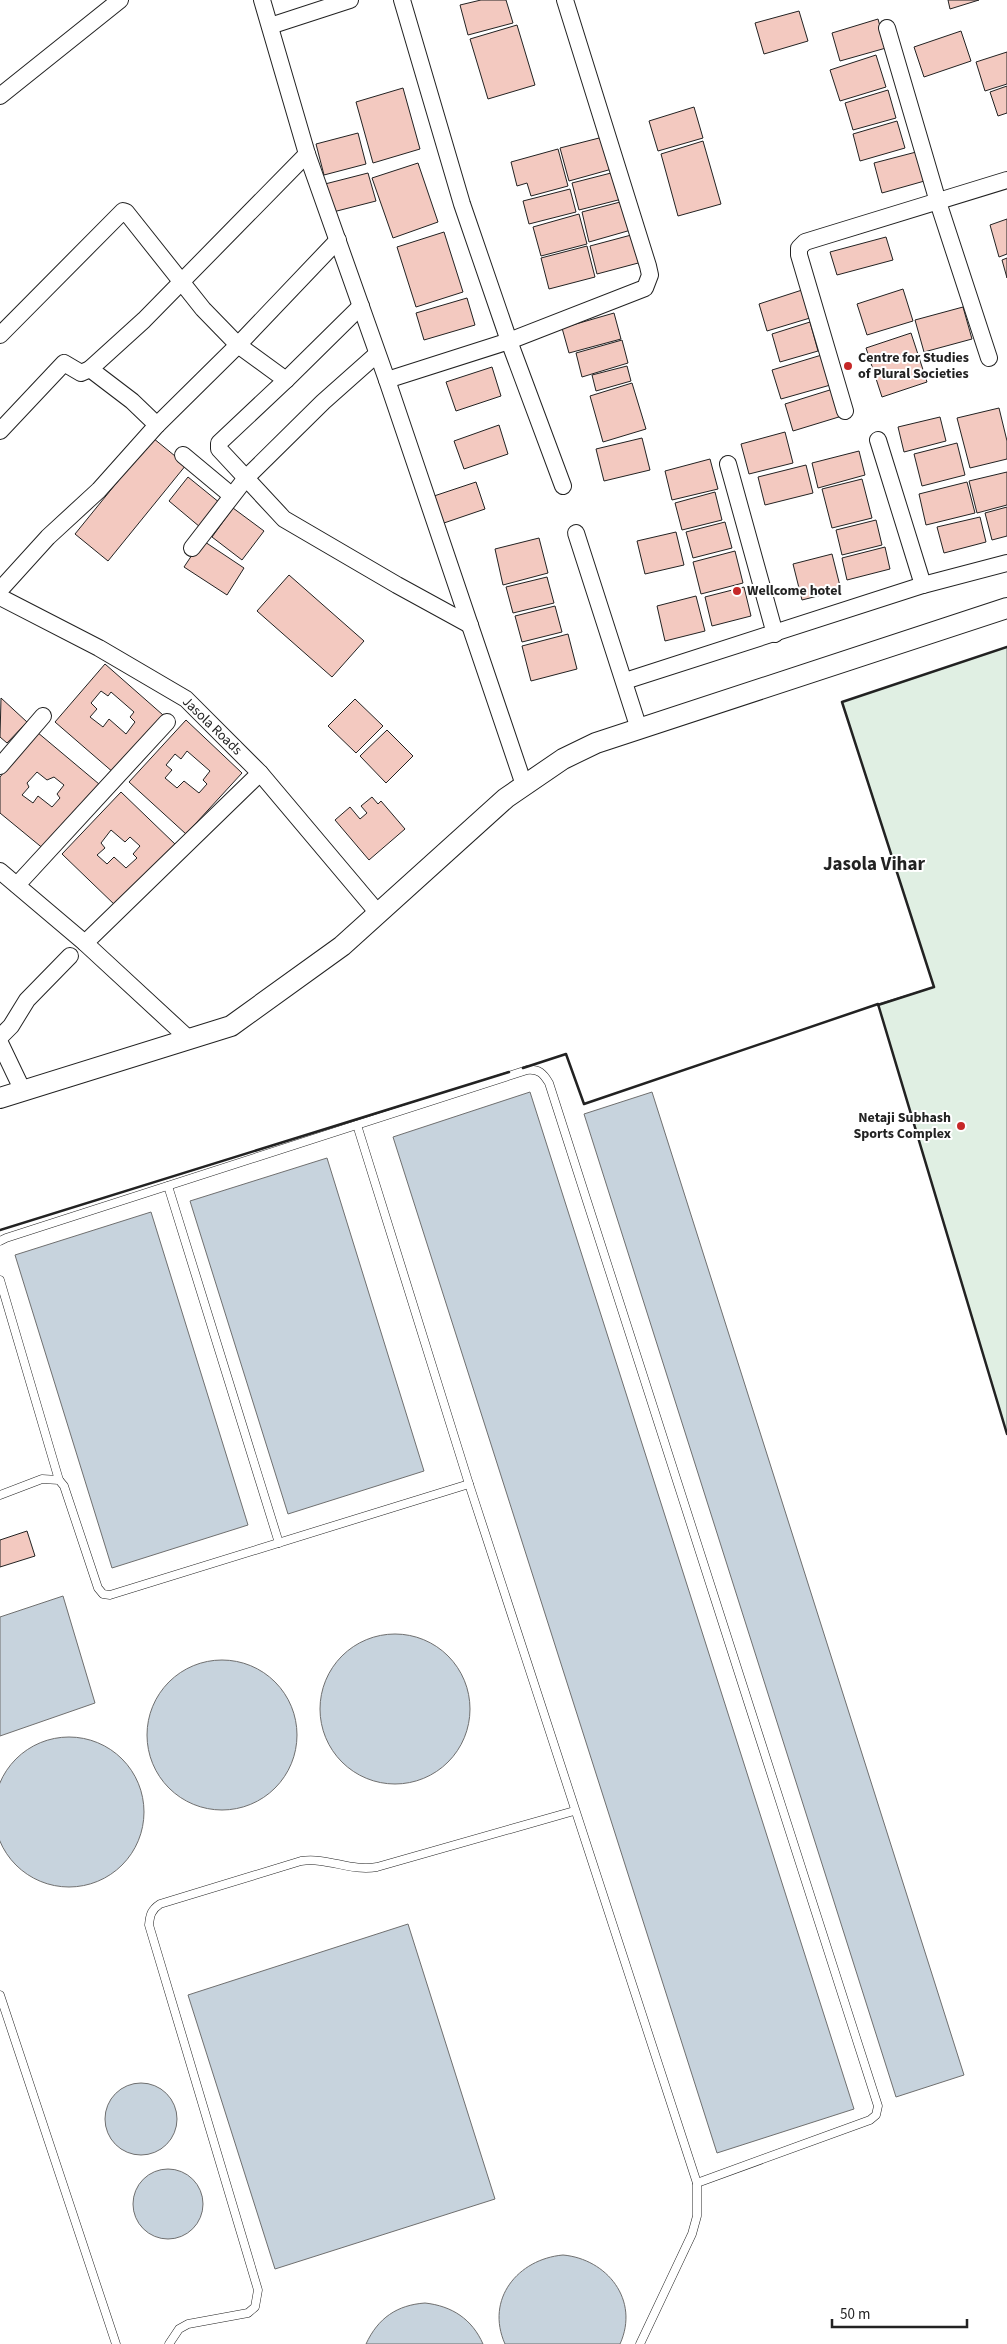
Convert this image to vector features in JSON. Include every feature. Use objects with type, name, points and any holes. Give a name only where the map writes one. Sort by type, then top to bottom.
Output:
[{"type":"street","points":[[0,96],[120,0]]},
{"type":"street","points":[[262,0],[307,154],[387,380],[524,785]]},
{"type":"street","points":[[270,26],[350,0]]},
{"type":"street","points":[[402,0],[462,204],[509,341],[563,486]]},
{"type":"street","points":[[387,380],[509,341],[645,288],[649,283],[648,266],[565,0]]},
{"type":"street","points":[[887,28],[938,202],[989,358]]},
{"type":"street","points":[[0,431],[64,363],[82,373],[90,369],[144,320],[307,154]]},
{"type":"street","points":[[845,411],[799,255],[799,248],[805,242],[1007,180]]},
{"type":"street","points":[[0,335],[123,211],[126,212],[217,326],[238,345],[286,380]]},
{"type":"street","points":[[0,590],[48,537],[98,490],[157,424],[238,345],[338,240]]},
{"type":"street","points":[[361,306],[218,446],[284,519],[470,625]]},
{"type":"street","points":[[192,548],[246,478],[322,402],[377,354]]},
{"type":"street","points":[[90,369],[132,401],[157,424]]},
{"type":"street","points":[[878,440],[923,585]]},
{"type":"street","points":[[183,455],[231,495]]},
{"type":"street","points":[[728,464],[775,634]]},
{"type":"street","points":[[576,533],[640,728]]},
{"type":"street","points":[[625,681],[923,585],[1007,562]]},
{"type":"street","name":"Jasola Roads","points":[[0,597],[99,648],[176,692],[260,773],[378,913]]},
{"type":"street","points":[[0,1098],[22,1089],[190,1040],[231,1026],[342,946],[506,798],[563,759],[596,743],[640,728],[1007,608]]},
{"type":"street","points":[[0,766],[43,716]]},
{"type":"street","points":[[17,885],[168,722]]},
{"type":"street","points":[[85,943],[260,773]]},
{"type":"street","points":[[0,871],[85,943],[190,1040]]},
{"type":"street","points":[[0,1037],[11,1026],[27,1000],[70,956]]},
{"type":"street","points":[[0,1042],[22,1089]]},
{"type":"lane","points":[[0,1241],[527,1070],[544,1073],[549,1083],[878,2106],[876,2115],[870,2120],[697,2183]]},
{"type":"lane","points":[[357,1125],[574,1811],[697,2183],[697,2216],[692,2234],[640,2344]]},
{"type":"lane","points":[[168,1186],[279,1543]]},
{"type":"lane","points":[[0,1280],[58,1480],[64,1486],[98,1588],[103,1594],[117,1594],[469,1484]]},
{"type":"lane","points":[[0,1495],[42,1479],[58,1480]]},
{"type":"lane","points":[[169,2344],[179,2329],[188,2324],[248,2313],[255,2307],[258,2290],[149,1925],[153,1908],[160,1904],[301,1861],[324,1860],[356,1869],[377,1868],[574,1811]]},
{"type":"lane","points":[[0,1995],[116,2344]]},
{"type":"green space","name":"Netaji Subhash Sports Complex","points":[[1007,647],[1007,1434],[878,1004],[934,987],[842,702]]},
{"type":"shaded area","points":[[530,1092],[854,2109],[717,2153],[393,1137]]},
{"type":"shaded area","points":[[652,1092],[964,2075],[896,2097],[584,1114]]},
{"type":"shaded area","points":[[327,1158],[424,1471],[288,1514],[190,1201]]},
{"type":"shaded area","points":[[151,1212],[248,1525],[112,1568],[15,1255]]},
{"type":"shaded area","points":[[63,1596],[95,1703],[0,1736],[0,1617]]},
{"type":"shaded area","points":[[395,1634],[410,1635],[424,1640],[437,1646],[448,1656],[458,1667],[464,1680],[469,1694],[469,1724],[464,1738],[458,1751],[448,1762],[437,1772],[424,1778],[410,1783],[395,1784],[380,1783],[366,1778],[353,1772],[342,1762],[332,1751],[326,1738],[321,1724],[320,1709],[321,1694],[326,1680],[332,1667],[342,1656],[353,1646],[366,1640],[380,1635]]},
{"type":"shaded area","points":[[222,1660],[237,1661],[251,1666],[264,1672],[275,1682],[285,1693],[291,1706],[296,1720],[296,1750],[291,1764],[285,1777],[275,1788],[264,1798],[251,1804],[237,1809],[222,1810],[207,1809],[193,1804],[180,1798],[169,1788],[159,1777],[153,1764],[148,1750],[147,1735],[148,1720],[153,1706],[159,1693],[169,1682],[180,1672],[193,1666],[207,1661]]},
{"type":"shaded area","points":[[69,1737],[98,1743],[122,1759],[138,1783],[144,1812],[138,1841],[122,1865],[98,1881],[69,1887],[40,1881],[16,1865],[0,1841],[-6,1812],[0,1783],[16,1759],[40,1743]]},
{"type":"shaded area","points":[[408,1924],[495,2199],[275,2269],[188,1995]]},
{"type":"shaded area","points":[[141,2083],[161,2089],[171,2099],[177,2119],[171,2139],[161,2149],[141,2155],[121,2149],[111,2139],[105,2119],[111,2099],[121,2089]]},
{"type":"shaded area","points":[[168,2169],[181,2172],[193,2179],[200,2191],[203,2204],[200,2217],[193,2229],[181,2236],[168,2239],[155,2236],[143,2229],[136,2217],[133,2204],[136,2191],[143,2179],[155,2172]]},
{"type":"shaded area","points":[[563,2255],[579,2258],[593,2264],[606,2273],[616,2284],[626,2312],[625,2328],[620,2344],[505,2344],[500,2327],[499,2312],[503,2297],[510,2284],[532,2264],[547,2258]]},
{"type":"shaded area","points":[[425,2303],[444,2307],[460,2315],[473,2327],[483,2344],[366,2344],[376,2327],[390,2314],[415,2304]]},
{"type":"building","points":[[481,0],[506,0],[513,23],[468,35],[460,5]]},
{"type":"building","points":[[948,0],[979,0],[950,9]]},
{"type":"building","points":[[799,11],[808,41],[764,54],[755,23]]},
{"type":"building","points":[[878,19],[886,48],[840,61],[832,33]]},
{"type":"building","points":[[517,25],[535,85],[488,99],[470,39]]},
{"type":"building","points":[[961,31],[971,61],[924,77],[914,47]]},
{"type":"building","points":[[1007,52],[1007,84],[985,91],[976,62]]},
{"type":"building","points":[[876,55],[886,87],[840,101],[830,70]]},
{"type":"building","points":[[1007,86],[1007,113],[998,116],[990,92]]},
{"type":"building","points":[[403,88],[420,149],[373,163],[356,102]]},
{"type":"building","points":[[888,90],[896,118],[853,130],[845,103]]},
{"type":"building","points":[[694,107],[703,138],[658,151],[649,121]]},
{"type":"building","points":[[897,121],[905,148],[860,161],[853,134]]},
{"type":"building","points":[[358,133],[366,164],[324,175],[316,144]]},
{"type":"building","points":[[603,137],[612,169],[569,181],[560,148]]},
{"type":"building","points":[[703,141],[721,204],[678,216],[661,154]]},
{"type":"building","points":[[558,149],[568,186],[531,196],[527,183],[517,186],[511,162]]},
{"type":"building","points":[[920,151],[928,180],[882,193],[874,163]]},
{"type":"building","points":[[418,163],[438,222],[393,238],[372,178]]},
{"type":"building","points":[[615,172],[622,199],[579,210],[572,183]]},
{"type":"building","points":[[368,173],[376,201],[333,212],[325,184]]},
{"type":"building","points":[[570,189],[576,212],[529,224],[523,201]]},
{"type":"building","points":[[624,201],[631,230],[589,242],[582,212]]},
{"type":"building","points":[[579,214],[587,244],[541,256],[533,227]]},
{"type":"building","points":[[1007,219],[1007,254],[999,257],[990,225]]},
{"type":"building","points":[[444,232],[463,292],[416,307],[397,247]]},
{"type":"building","points":[[635,234],[642,262],[597,274],[590,246]]},
{"type":"building","points":[[886,237],[893,260],[837,275],[830,252]]},
{"type":"building","points":[[587,246],[595,277],[549,289],[541,258]]},
{"type":"building","points":[[1007,258],[1007,278],[1002,260]]},
{"type":"building","points":[[903,289],[913,321],[867,335],[857,304]]},
{"type":"building","points":[[802,290],[810,318],[767,331],[759,304]]},
{"type":"building","points":[[467,298],[475,325],[424,340],[416,313]]},
{"type":"building","points":[[963,307],[972,339],[924,352],[915,320]]},
{"type":"building","points":[[614,313],[621,339],[569,353],[562,328]]},
{"type":"building","points":[[810,322],[818,351],[780,362],[772,334]]},
{"type":"building","points":[[911,333],[927,382],[882,397],[866,348]]},
{"type":"building","points":[[622,340],[628,363],[582,377],[576,353]]},
{"type":"building","points":[[825,354],[834,384],[781,399],[772,370]]},
{"type":"building","points":[[627,366],[631,381],[596,391],[592,375]]},
{"type":"building","points":[[492,367],[501,396],[456,411],[446,382]]},
{"type":"building","points":[[632,383],[646,429],[603,442],[590,396]]},
{"type":"building","points":[[833,389],[842,416],[793,431],[785,404]]},
{"type":"building","points":[[999,408],[1007,441],[1007,459],[970,468],[957,418]]},
{"type":"building","points":[[940,417],[946,441],[904,452],[898,427]]},
{"type":"building","points":[[499,425],[508,454],[464,469],[454,441]]},
{"type":"building","points":[[785,432],[793,463],[749,474],[741,444]]},
{"type":"building","points":[[153,438],[186,465],[108,561],[75,534]]},
{"type":"building","points":[[642,438],[650,470],[604,481],[596,449]]},
{"type":"building","points":[[957,443],[965,475],[922,486],[914,454]]},
{"type":"building","points":[[859,451],[865,475],[818,488],[812,463]]},
{"type":"building","points":[[710,459],[718,489],[672,500],[665,471]]},
{"type":"building","points":[[806,465],[813,493],[765,505],[758,477]]},
{"type":"building","points":[[1007,472],[1007,505],[977,513],[969,481]]},
{"type":"building","points":[[188,477],[220,503],[200,527],[169,501]]},
{"type":"building","points":[[862,479],[872,518],[832,528],[822,489]]},
{"type":"building","points":[[476,482],[485,509],[441,524],[431,497]]},
{"type":"building","points":[[967,482],[975,513],[926,525],[919,494]]},
{"type":"building","points":[[715,492],[722,520],[682,530],[675,503]]},
{"type":"building","points":[[1007,507],[1007,536],[992,540],[985,513]]},
{"type":"building","points":[[233,508],[264,531],[242,560],[212,537]]},
{"type":"building","points":[[980,517],[986,542],[944,553],[937,527]]},
{"type":"building","points":[[876,520],[882,545],[842,555],[836,530]]},
{"type":"building","points":[[725,522],[732,548],[693,558],[686,532]]},
{"type":"building","points":[[676,532],[684,565],[645,574],[637,541]]},
{"type":"building","points":[[539,538],[548,573],[503,585],[495,549]]},
{"type":"building","points":[[202,540],[244,568],[227,595],[184,567]]},
{"type":"building","points":[[885,547],[890,569],[847,580],[842,558]]},
{"type":"building","points":[[735,551],[743,583],[701,594],[693,562]]},
{"type":"building","points":[[832,554],[841,590],[802,600],[793,564]]},
{"type":"building","points":[[289,575],[364,641],[332,677],[257,611]]},
{"type":"building","points":[[547,577],[554,603],[513,613],[506,587]]},
{"type":"building","points":[[744,587],[751,616],[712,626],[705,597]]},
{"type":"building","points":[[696,596],[705,631],[665,641],[657,606]]},
{"type":"building","points":[[555,606],[562,632],[522,642],[515,616]]},
{"type":"building","points":[[568,634],[577,669],[531,681],[522,646]]},
{"type":"building","points":[[105,664],[163,715],[114,773],[55,722]],"holes":[[[101,691],[108,696],[111,692],[134,712],[130,717],[135,722],[126,734],[109,719],[103,727],[90,717],[97,709],[91,703]]]},
{"type":"building","points":[[1,698],[27,722],[7,743],[0,737]]},
{"type":"building","points":[[355,699],[383,726],[356,753],[328,726]]},
{"type":"building","points":[[186,720],[242,773],[186,834],[129,782]],"holes":[[[187,751],[210,771],[203,780],[207,784],[199,793],[184,781],[177,788],[165,778],[172,770],[166,765],[175,754],[181,759]]]},
{"type":"building","points":[[387,730],[413,756],[386,783],[360,756]]},
{"type":"building","points":[[37,732],[99,784],[45,850],[0,813],[0,777]],"holes":[[[37,772],[47,780],[54,777],[64,785],[57,794],[60,798],[52,807],[38,796],[33,803],[22,795],[29,787],[27,783]]]},
{"type":"building","points":[[121,792],[176,845],[117,907],[62,854]],"holes":[[[111,830],[125,842],[130,837],[140,846],[133,854],[137,858],[126,868],[114,857],[107,864],[97,855],[105,848],[101,843]]]},
{"type":"building","points":[[372,797],[378,804],[381,801],[405,829],[369,860],[335,820],[350,807],[360,819],[367,813],[361,806]]},
{"type":"building","points":[[27,1531],[35,1556],[0,1567],[0,1540]]},
{"type":"wall","points":[[878,1005],[934,987],[842,702],[1007,647]]},
{"type":"wall","points":[[523,1068],[566,1054],[584,1104],[878,1004],[1007,1434]]},
{"type":"wall","points":[[0,1230],[509,1072]]},
{"type":"place","name":"Centre for Studies of Plural Societies","points":[[848,366]]},
{"type":"place","name":"Wellcome hotel","points":[[737,591]]},
{"type":"place","name":"Netaji Subhash Sports Complex","points":[[961,1126]]},
{"type":"district","name":"Jasola Vihar","points":[[874,864]]}]
